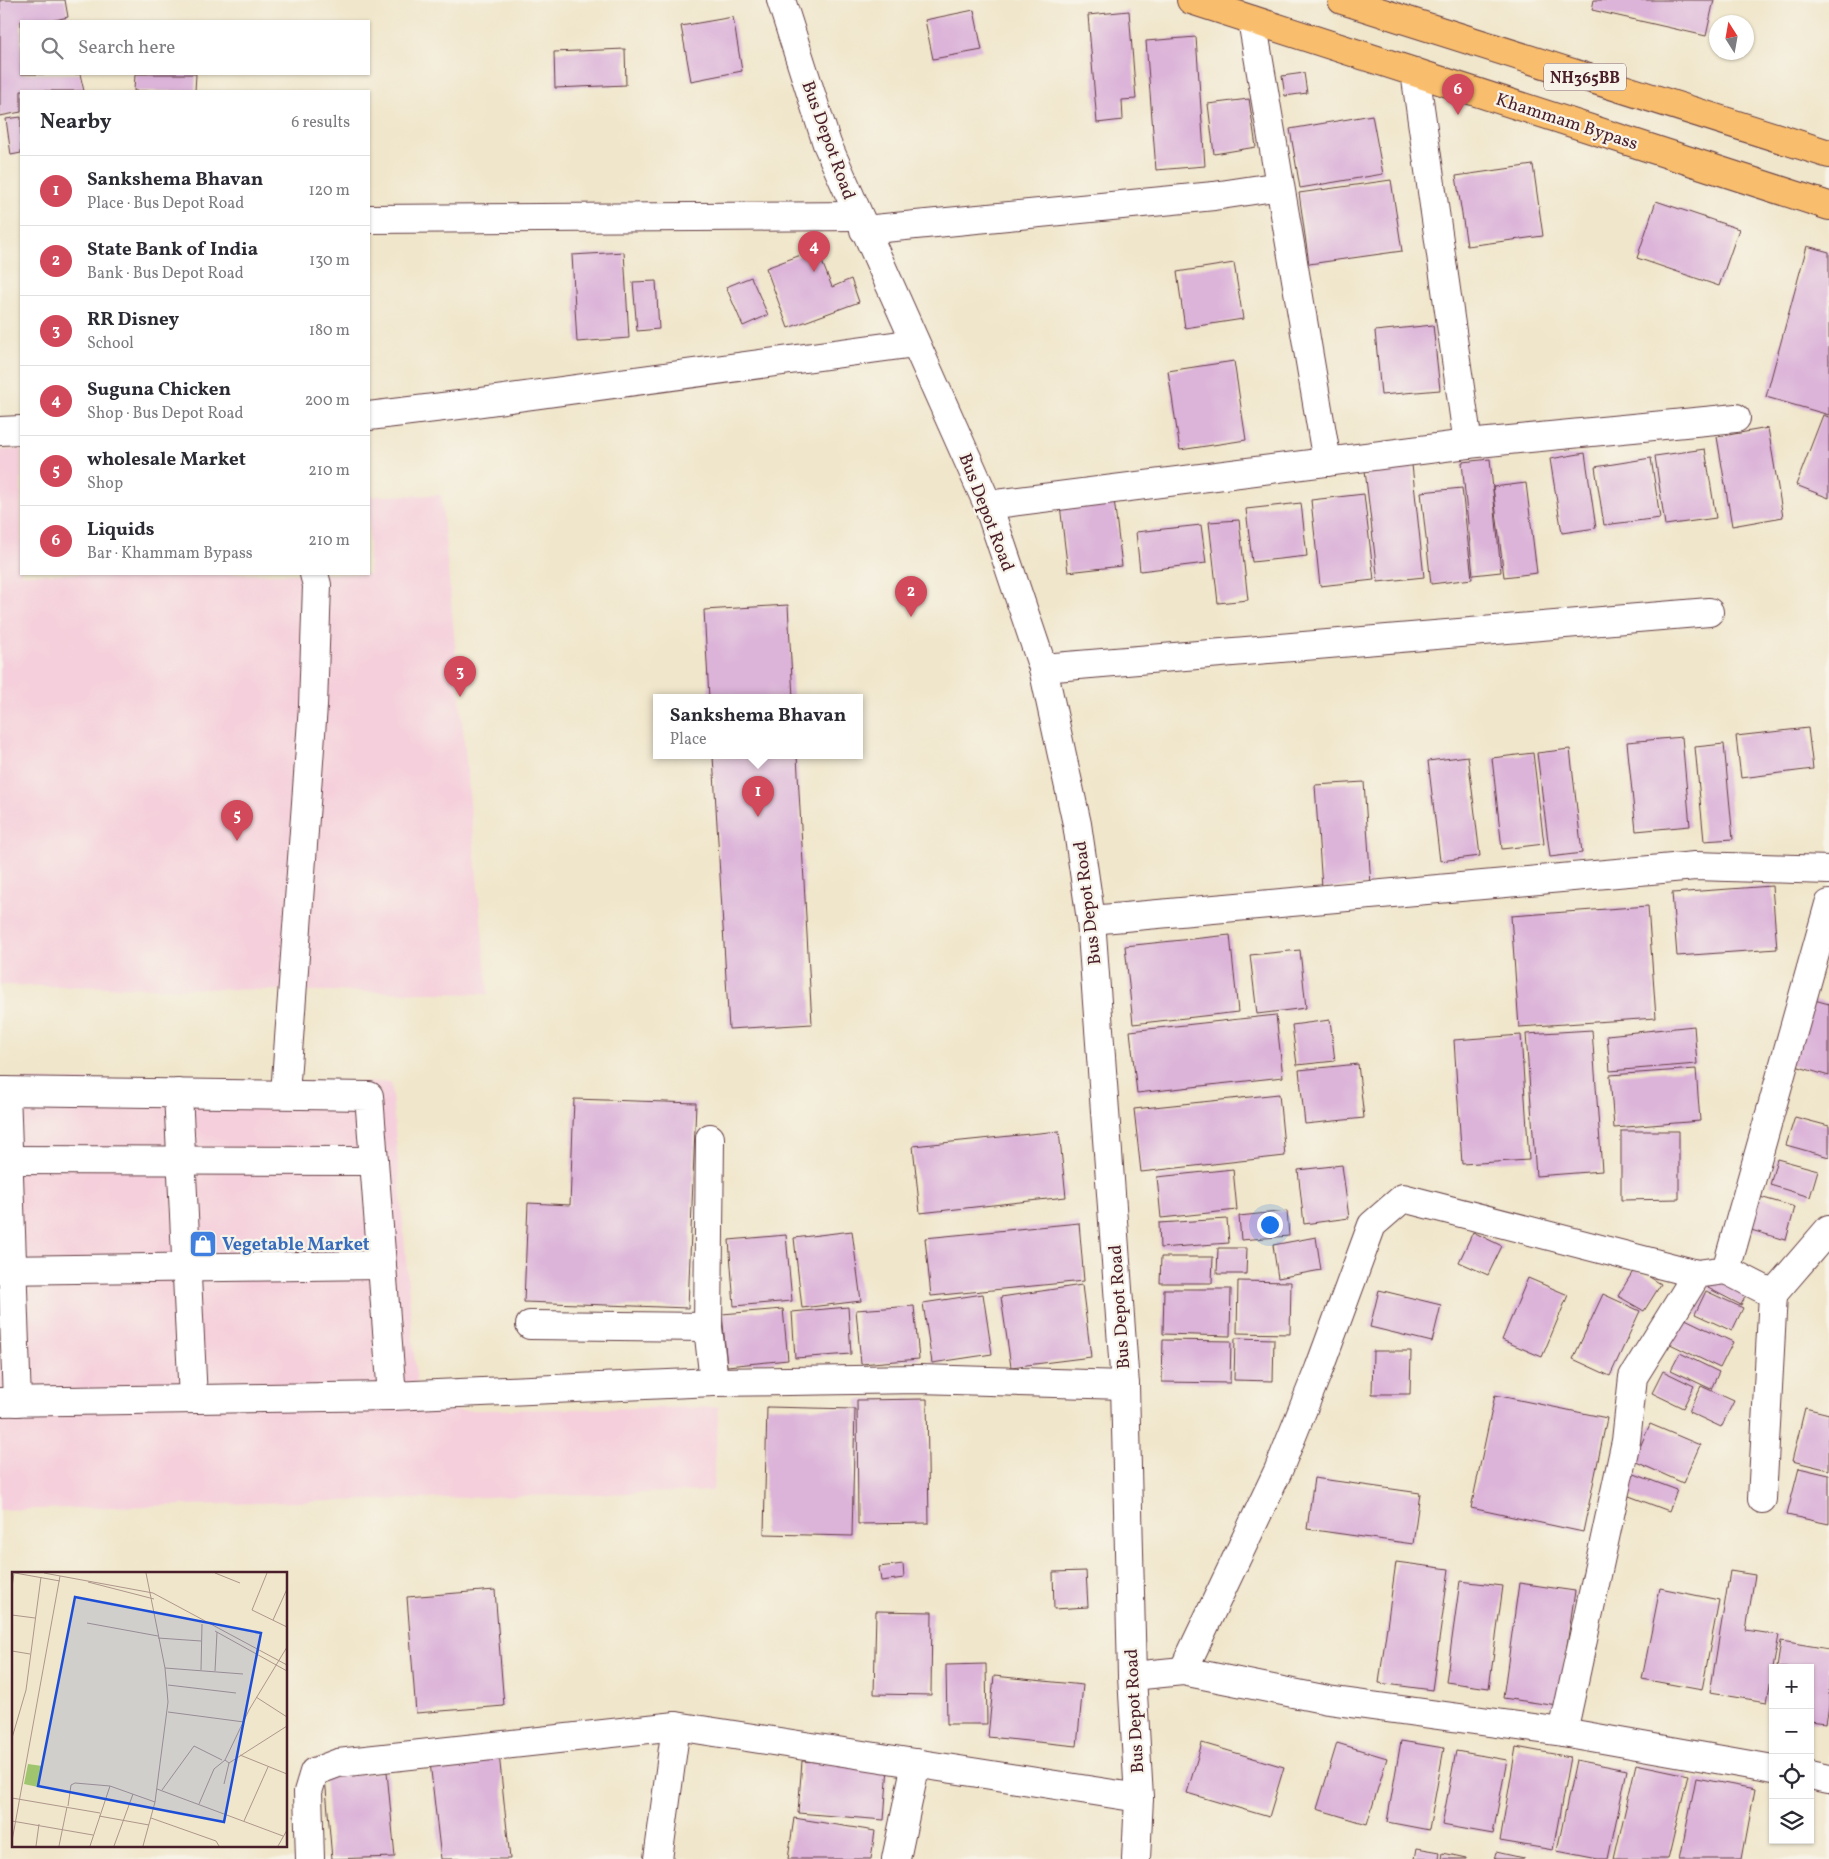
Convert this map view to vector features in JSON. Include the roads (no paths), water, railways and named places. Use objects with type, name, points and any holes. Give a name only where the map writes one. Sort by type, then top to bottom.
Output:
[{"type":"highway","name":"Khammam Bypass","points":[[1190,0],[1829,206]]},
{"type":"highway","name":"NH365BB","points":[[1342,0],[1829,154]]},
{"type":"street","name":"Bus Depot Road","points":[[781,0],[827,144],[988,505],[1043,668],[1077,824],[1091,920],[1125,1385],[1132,1676],[1139,1798],[1136,1859]]},
{"type":"street","points":[[1252,20],[1327,462]]},
{"type":"street","points":[[1415,72],[1468,444]]},
{"type":"street","points":[[370,219],[861,223],[1214,196],[1280,186]]},
{"type":"street","points":[[370,416],[915,343]]},
{"type":"street","points":[[988,505],[1468,444],[1736,418]]},
{"type":"street","points":[[0,431],[20,430]]},
{"type":"street","points":[[285,1094],[314,706],[317,586],[314,575]]},
{"type":"street","points":[[1043,668],[1709,612]]},
{"type":"street","points":[[1091,920],[1695,866],[1829,870]]},
{"type":"street","points":[[1726,1270],[1829,904]]},
{"type":"street","points":[[392,1396],[369,1096],[3,1091],[8,1402],[392,1396],[714,1382],[919,1379],[1125,1385]]},
{"type":"street","points":[[178,1093],[193,1399]]},
{"type":"street","points":[[710,1138],[708,1327],[714,1382]]},
{"type":"street","points":[[4,1160],[374,1160]]},
{"type":"street","points":[[1183,1671],[1278,1472],[1319,1369],[1372,1225],[1402,1198],[1697,1274],[1726,1270],[1774,1294]]},
{"type":"street","points":[[1762,1498],[1774,1294],[1829,1229]]},
{"type":"street","points":[[6,1270],[382,1265]]},
{"type":"street","points":[[1563,1732],[1626,1441],[1633,1377],[1697,1274]]},
{"type":"street","points":[[530,1325],[708,1327]]},
{"type":"street","points":[[1132,1676],[1183,1671],[1328,1700],[1563,1732],[1769,1768]]},
{"type":"street","points":[[310,1859],[308,1792],[314,1772],[338,1763],[676,1726],[1139,1798]]},
{"type":"street","points":[[658,1859],[676,1726]]},
{"type":"street","points":[[896,1859],[916,1763]]},
{"type":"street","points":[[1814,1777],[1829,1779]]},
{"type":"place","name":"Liquids","points":[[1458,115]]},
{"type":"place","name":"Suguna Chicken","points":[[814,272]]},
{"type":"place","name":"State Bank of India","points":[[911,617]]},
{"type":"place","name":"RR Disney","points":[[460,697]]},
{"type":"place","name":"Sankshema Bhavan","points":[[758,817]]},
{"type":"place","name":"wholesale Market","points":[[237,841]]},
{"type":"place","name":"Vegetable Market","points":[[203,1244]]}]
